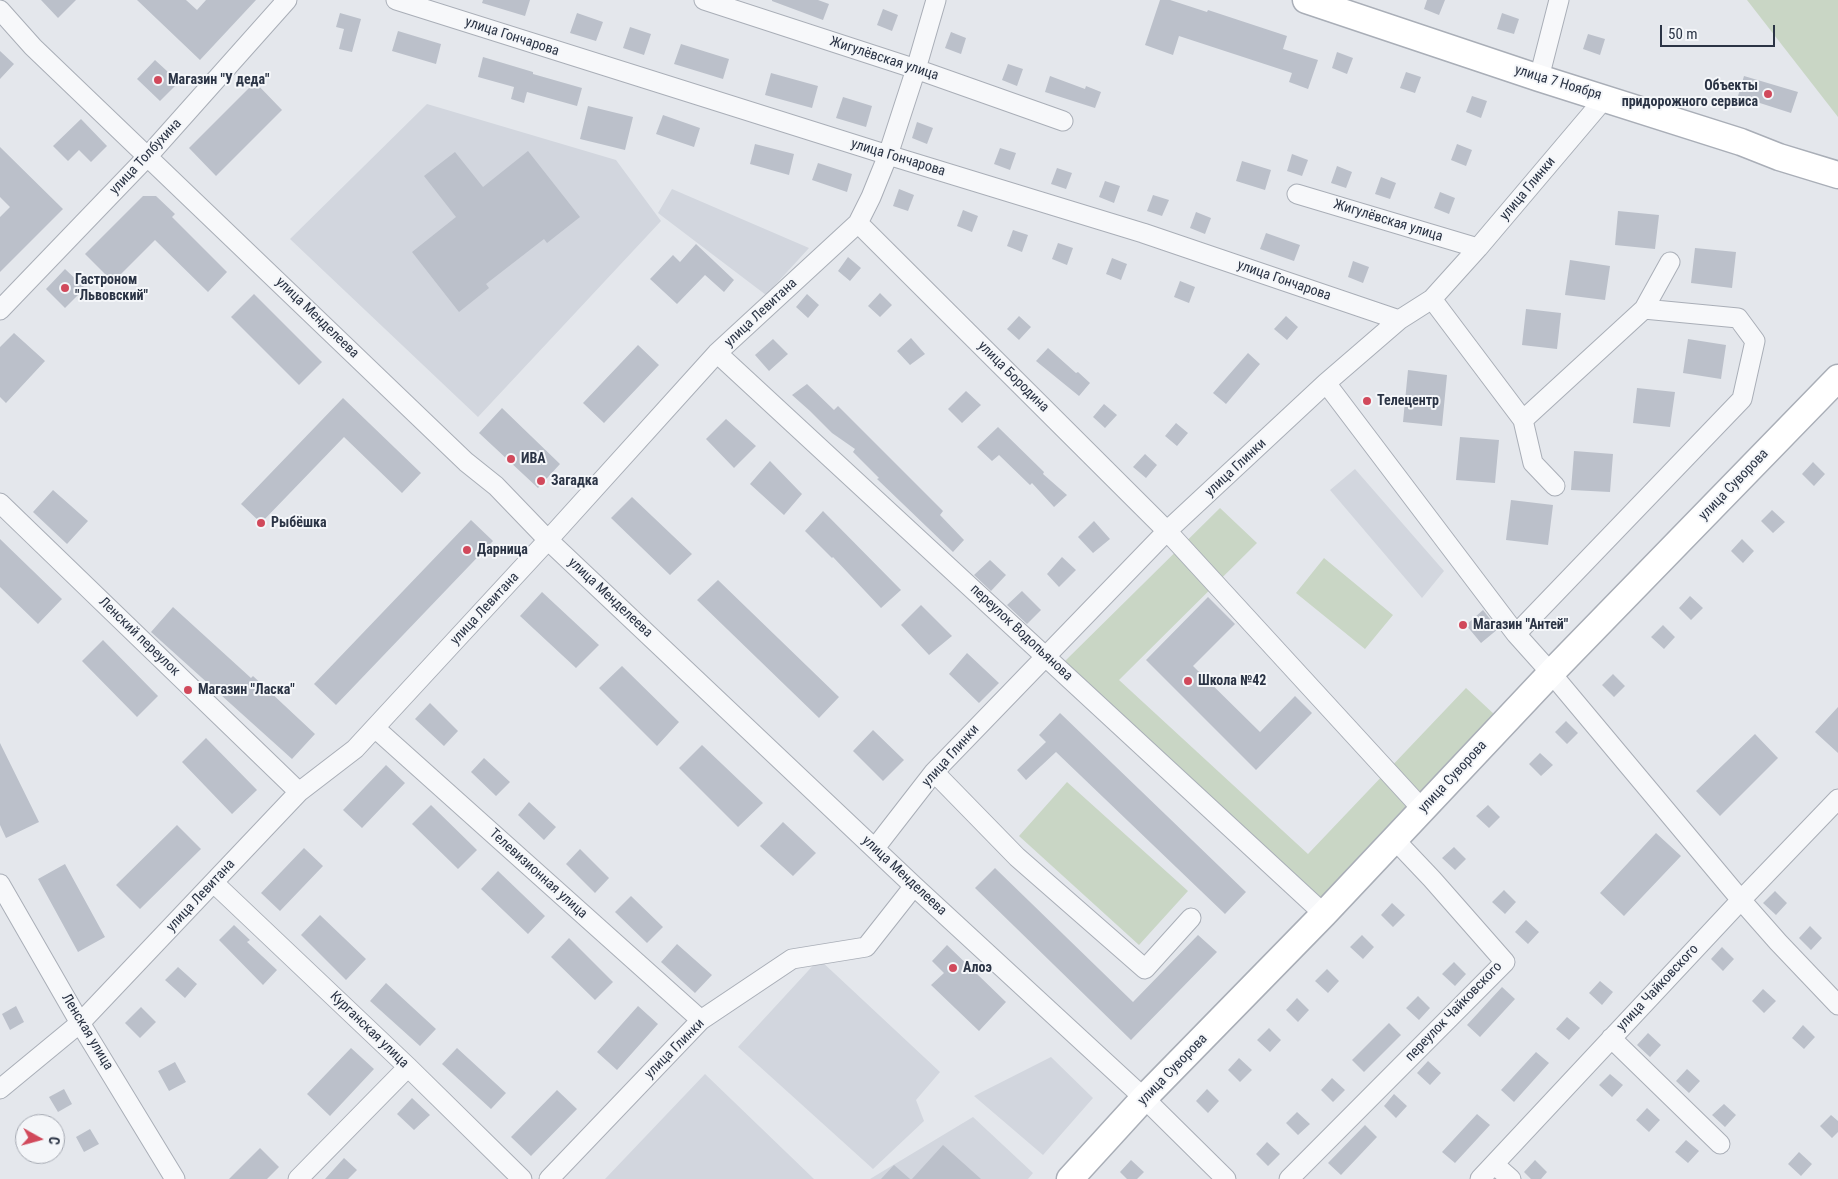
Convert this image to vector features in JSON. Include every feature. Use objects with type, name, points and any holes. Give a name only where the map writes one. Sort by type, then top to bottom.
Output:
[{"type":"street","name":"улица Толбухина","points":[[0,310],[148,156],[287,0]]},
{"type":"street","name":"улица Гончарова","points":[[396,0],[1143,233],[1399,320]]},
{"type":"street","name":"Жигулёвская улица","points":[[704,0],[916,69],[1063,122]]},
{"type":"street","name":"улица Левитана","points":[[0,1089],[80,1023],[299,792],[355,749],[717,353],[858,223],[871,198],[888,155],[936,0]]},
{"type":"street","name":"улица 7 Ноября","points":[[1306,0],[1838,175]]},
{"type":"street","points":[[1539,78],[1559,0]]},
{"type":"street","name":"улица Менделеева","points":[[0,10],[33,47],[466,462],[496,486],[548,540],[914,886],[1144,1098],[1226,1179]]},
{"type":"street","name":"улица Глинки","points":[[875,848],[934,772],[1167,531],[1326,383],[1399,320],[1432,299],[1478,248],[1605,98]]},
{"type":"street","name":"Жигулёвская улица","points":[[1297,194],[1478,248]]},
{"type":"street","name":"улица Бородина","points":[[858,223],[1167,531],[1423,810]]},
{"type":"street","points":[[1523,420],[1644,310],[1670,262]]},
{"type":"street","points":[[1432,299],[1523,420],[1533,463],[1555,486]]},
{"type":"street","points":[[1516,634],[1742,398],[1755,341],[1738,318],[1644,310]]},
{"type":"street","name":"переулок Водопьянова","points":[[717,353],[1324,914]]},
{"type":"street","name":"улица Суворова","points":[[1070,1179],[1144,1098],[1395,840],[1551,673],[1838,378]]},
{"type":"street","points":[[1326,383],[1516,634],[1551,673],[1740,900],[1838,1005]]},
{"type":"street","name":"Ленский переулок","points":[[0,503],[299,792]]},
{"type":"street","name":"Телевизионная улица","points":[[375,728],[701,1020]]},
{"type":"street","points":[[934,772],[1017,857],[1145,968],[1192,918]]},
{"type":"street","name":"улица Чайковского","points":[[1480,1179],[1740,900],[1838,798]]},
{"type":"street","name":"переулок Чайковского","points":[[1289,1179],[1505,962],[1395,840]]},
{"type":"street","name":"Курганская улица","points":[[214,883],[408,1066],[522,1179]]},
{"type":"street","name":"Ленская улица","points":[[0,884],[80,1023],[175,1179]]},
{"type":"street","name":"улица Глинки","points":[[549,1179],[701,1020],[792,959],[866,947],[914,886]]},
{"type":"street","points":[[1611,1038],[1720,1144]]},
{"type":"street","points":[[298,1179],[408,1066]]},
{"type":"street","points":[[1494,1164],[1511,1179]]},
{"type":"shaded area","points":[[427,104],[616,160],[661,221],[478,417],[290,239]]},
{"type":"shaded area","points":[[672,189],[809,248],[766,295],[658,213]]},
{"type":"shaded area","points":[[1355,469],[1444,571],[1422,598],[1330,490]]},
{"type":"shaded area","points":[[819,959],[940,1072],[916,1100],[924,1121],[873,1169],[738,1047]]},
{"type":"shaded area","points":[[1051,1057],[1093,1098],[1043,1155],[974,1096]]},
{"type":"shaded area","points":[[705,1074],[814,1179],[605,1179]]},
{"type":"shaded area","points":[[973,1117],[1033,1173],[1028,1179],[870,1179]]},
{"type":"green space","points":[[1747,0],[1838,0],[1838,117]]},
{"type":"green space","points":[[1220,508],[1257,543],[1119,680],[1308,854],[1466,688],[1495,715],[1318,902],[1064,662]]},
{"type":"green space","points":[[1324,558],[1393,615],[1365,649],[1296,593]]},
{"type":"green space","points":[[1067,782],[1188,891],[1139,945],[1019,836]]},
{"type":"building","points":[[41,0],[76,0],[58,18]]},
{"type":"building","points":[[137,0],[186,0],[197,10],[206,0],[256,0],[200,60]]},
{"type":"building","points":[[483,0],[530,0],[525,16],[482,3]]},
{"type":"building","points":[[772,0],[818,0],[829,4],[823,20]]},
{"type":"building","points":[[1160,0],[1170,0],[1207,12],[1208,10],[1287,36],[1283,49],[1318,60],[1308,89],[1289,82],[1292,73],[1179,36],[1173,55],[1145,45]]},
{"type":"building","points":[[1427,0],[1445,0],[1439,15],[1424,9]]},
{"type":"building","points":[[883,9],[898,15],[892,31],[877,25]]},
{"type":"building","points":[[340,13],[361,19],[352,52],[339,49],[344,29],[336,27]]},
{"type":"building","points":[[577,13],[603,22],[596,41],[570,33]]},
{"type":"building","points":[[1502,13],[1519,19],[1514,34],[1497,29]]},
{"type":"building","points":[[630,27],[651,34],[644,55],[623,48]]},
{"type":"building","points":[[398,31],[441,44],[436,64],[392,51]]},
{"type":"building","points":[[951,32],[966,38],[961,54],[945,48]]},
{"type":"building","points":[[1588,34],[1605,39],[1600,55],[1583,49]]},
{"type":"building","points":[[681,44],[729,59],[723,79],[674,64]]},
{"type":"building","points":[[0,51],[14,64],[0,79]]},
{"type":"building","points":[[1337,52],[1353,58],[1347,74],[1332,68]]},
{"type":"building","points":[[483,57],[582,88],[577,106],[527,92],[524,103],[511,99],[514,87],[478,77]]},
{"type":"building","name":"Магазин \"У деда\"","points":[[155,60],[179,82],[160,101],[137,79]]},
{"type":"building","points":[[1008,64],[1023,69],[1017,86],[1002,80]]},
{"type":"building","points":[[1406,72],[1421,77],[1415,93],[1400,88]]},
{"type":"building","points":[[771,73],[818,86],[812,108],[765,95]]},
{"type":"building","points":[[1050,76],[1085,89],[1086,86],[1101,92],[1095,108],[1045,92]]},
{"type":"building","name":"Объекты придорожного сервиса","points":[[1744,76],[1798,92],[1791,113],[1738,96]]},
{"type":"building","points":[[255,82],[282,110],[216,176],[189,148]]},
{"type":"building","points":[[1472,96],[1487,101],[1481,118],[1466,112]]},
{"type":"building","points":[[843,97],[872,106],[866,127],[836,118]]},
{"type":"building","points":[[588,106],[633,117],[625,150],[580,139]]},
{"type":"building","points":[[663,115],[700,128],[694,147],[656,134]]},
{"type":"building","points":[[81,119],[107,146],[91,162],[79,150],[68,161],[53,146]]},
{"type":"building","points":[[917,122],[933,128],[927,144],[912,138]]},
{"type":"building","points":[[755,144],[794,154],[789,175],[750,164]]},
{"type":"building","points":[[1457,144],[1472,150],[1466,166],[1451,160]]},
{"type":"building","points":[[0,147],[63,209],[0,272],[0,217],[10,207],[0,197]]},
{"type":"building","points":[[1000,148],[1016,153],[1010,170],[994,164]]},
{"type":"building","points":[[528,151],[580,217],[547,243],[544,239],[486,284],[489,288],[459,312],[412,252],[456,217],[424,176],[455,152],[483,187]]},
{"type":"building","points":[[1292,154],[1308,160],[1302,176],[1287,171]]},
{"type":"building","points":[[1242,161],[1271,170],[1265,190],[1236,181]]},
{"type":"building","points":[[818,163],[852,174],[847,192],[812,180]]},
{"type":"building","points":[[1337,166],[1352,172],[1346,188],[1331,183]]},
{"type":"building","points":[[1057,168],[1072,173],[1066,189],[1051,184]]},
{"type":"building","points":[[1381,177],[1396,183],[1390,199],[1375,194]]},
{"type":"building","points":[[1105,181],[1120,186],[1114,203],[1099,197]]},
{"type":"building","points":[[899,189],[914,195],[908,211],[893,206]]},
{"type":"building","points":[[1440,192],[1455,198],[1449,214],[1434,208]]},
{"type":"building","points":[[1153,195],[1169,200],[1162,216],[1147,211]]},
{"type":"building","points":[[143,196],[156,196],[175,214],[172,217],[227,272],[208,292],[155,240],[113,282],[85,254]]},
{"type":"building","points":[[963,210],[978,216],[972,232],[957,226]]},
{"type":"building","points":[[1618,211],[1659,215],[1655,249],[1615,245]]},
{"type":"building","points":[[1196,212],[1211,218],[1205,234],[1190,228]]},
{"type":"building","points":[[1013,230],[1028,235],[1022,252],[1007,246]]},
{"type":"building","points":[[1266,233],[1300,245],[1294,261],[1260,249]]},
{"type":"building","points":[[1058,243],[1073,248],[1067,265],[1052,259]]},
{"type":"building","points":[[696,244],[734,280],[724,292],[705,275],[677,304],[650,279],[673,255],[680,262]]},
{"type":"building","points":[[1695,248],[1736,252],[1732,288],[1691,283]]},
{"type":"building","points":[[848,257],[861,268],[850,281],[838,271]]},
{"type":"building","points":[[1112,258],[1127,264],[1121,280],[1106,274]]},
{"type":"building","points":[[1570,260],[1610,266],[1605,300],[1565,295]]},
{"type":"building","points":[[1353,261],[1369,267],[1363,283],[1348,277]]},
{"type":"building","name":"Гастроном \"Львовский\"","points":[[65,269],[85,288],[65,308],[46,289]]},
{"type":"building","points":[[1180,281],[1195,287],[1189,303],[1174,297]]},
{"type":"building","points":[[880,293],[892,305],[880,317],[868,306]]},
{"type":"building","points":[[254,294],[322,362],[299,385],[231,317]]},
{"type":"building","points":[[807,294],[819,305],[808,318],[796,307]]},
{"type":"building","points":[[1526,309],[1561,313],[1557,349],[1522,345]]},
{"type":"building","points":[[1019,316],[1031,327],[1019,340],[1007,329]]},
{"type":"building","points":[[1286,316],[1298,327],[1287,340],[1274,329]]},
{"type":"building","points":[[14,333],[45,361],[6,403],[0,397],[0,347]]},
{"type":"building","points":[[911,338],[925,354],[910,365],[897,351]]},
{"type":"building","points":[[773,339],[788,354],[769,371],[755,355]]},
{"type":"building","points":[[1688,339],[1726,345],[1721,379],[1683,373]]},
{"type":"building","points":[[638,345],[659,365],[604,423],[583,403]]},
{"type":"building","points":[[1048,348],[1090,383],[1079,396],[1036,361]]},
{"type":"building","points":[[1248,353],[1260,364],[1226,404],[1213,393]]},
{"type":"building","points":[[1408,370],[1447,375],[1442,426],[1403,422]]},
{"type":"building","points":[[807,384],[834,410],[838,406],[943,511],[940,515],[964,540],[953,552],[877,479],[879,478],[853,452],[855,449],[832,433],[792,395]]},
{"type":"building","points":[[1637,388],[1675,392],[1670,427],[1633,423]]},
{"type":"building","points":[[966,391],[981,405],[962,423],[948,409]]},
{"type":"building","points":[[343,398],[421,473],[402,493],[344,437],[261,523],[241,504]]},
{"type":"building","points":[[1104,404],[1117,415],[1105,428],[1093,417]]},
{"type":"building","points":[[502,408],[560,464],[538,488],[479,433]]},
{"type":"building","points":[[726,419],[756,446],[734,468],[706,439]]},
{"type":"building","points":[[1176,423],[1188,433],[1177,446],[1165,436]]},
{"type":"building","points":[[998,427],[1044,472],[1043,474],[1067,495],[1054,507],[1032,483],[1030,485],[999,455],[992,461],[977,447]]},
{"type":"building","points":[[1460,437],[1499,440],[1495,483],[1456,480]]},
{"type":"building","points":[[1574,451],[1613,454],[1610,492],[1571,490]]},
{"type":"building","points":[[1145,454],[1157,465],[1146,478],[1133,467]]},
{"type":"building","points":[[770,461],[802,494],[784,515],[750,484]]},
{"type":"building","points":[[1813,462],[1825,474],[1814,486],[1802,474]]},
{"type":"building","points":[[53,490],[88,521],[67,544],[33,512]]},
{"type":"building","points":[[632,497],[692,554],[670,575],[611,518]]},
{"type":"building","points":[[1511,500],[1553,505],[1548,545],[1506,540]]},
{"type":"building","points":[[1772,510],[1785,522],[1773,533],[1761,521]]},
{"type":"building","points":[[823,511],[901,590],[881,608],[833,557],[805,531]]},
{"type":"building","points":[[471,520],[493,541],[336,705],[314,684]]},
{"type":"building","points":[[1094,521],[1110,539],[1093,553],[1078,537]]},
{"type":"building","points":[[0,539],[62,599],[38,624],[0,587]]},
{"type":"building","points":[[1742,539],[1754,551],[1743,563],[1731,551]]},
{"type":"building","points":[[1062,557],[1076,570],[1059,587],[1047,574]]},
{"type":"building","points":[[990,560],[1006,575],[991,591],[974,575]]},
{"type":"building","points":[[718,580],[839,697],[819,718],[697,600]]},
{"type":"building","points":[[1022,591],[1041,610],[1027,624],[1007,605]]},
{"type":"building","points":[[542,592],[599,645],[576,668],[520,616]]},
{"type":"building","points":[[1690,596],[1703,608],[1691,620],[1679,608]]},
{"type":"building","name":"Школа №42","points":[[1208,597],[1235,624],[1193,666],[1260,732],[1295,696],[1312,713],[1256,770],[1146,660]]},
{"type":"building","points":[[921,605],[952,636],[929,655],[901,625]]},
{"type":"building","points":[[173,607],[251,678],[253,676],[315,734],[292,759],[151,632]]},
{"type":"building","points":[[1483,610],[1498,629],[1481,643],[1466,625]]},
{"type":"building","points":[[1663,625],[1675,637],[1664,649],[1651,637]]},
{"type":"building","points":[[103,640],[158,696],[137,717],[82,661]]},
{"type":"building","points":[[967,653],[999,683],[979,703],[949,674]]},
{"type":"building","points":[[622,666],[679,722],[657,746],[599,688]]},
{"type":"building","points":[[1613,674],[1625,686],[1614,697],[1602,685]]},
{"type":"building","points":[[430,703],[458,731],[444,746],[415,719]]},
{"type":"building","points":[[1838,707],[1838,753],[1815,732]]},
{"type":"building","points":[[1060,713],[1246,892],[1225,914],[1056,752],[1026,780],[1017,770],[1046,742],[1039,735]]},
{"type":"building","points":[[1566,721],[1578,733],[1567,744],[1555,732]]},
{"type":"building","points":[[873,730],[904,760],[883,781],[853,751]]},
{"type":"building","points":[[1755,734],[1778,758],[1720,816],[1696,791]]},
{"type":"building","points":[[206,738],[257,790],[232,814],[182,762]]},
{"type":"building","points":[[0,743],[39,822],[6,838],[0,825]]},
{"type":"building","points":[[702,745],[763,803],[738,827],[679,768]]},
{"type":"building","points":[[1540,753],[1553,765],[1541,776],[1529,764]]},
{"type":"building","points":[[484,758],[510,782],[496,796],[471,772]]},
{"type":"building","points":[[386,765],[405,783],[362,828],[343,810]]},
{"type":"building","points":[[529,802],[556,827],[544,840],[518,815]]},
{"type":"building","points":[[431,805],[477,850],[458,869],[412,824]]},
{"type":"building","points":[[1488,805],[1500,817],[1489,828],[1476,816]]},
{"type":"building","points":[[783,822],[816,853],[793,876],[760,846]]},
{"type":"building","points":[[177,825],[201,849],[140,909],[116,885]]},
{"type":"building","points":[[1656,833],[1681,856],[1624,916],[1600,893]]},
{"type":"building","points":[[1454,847],[1466,859],[1455,870],[1442,858]]},
{"type":"building","points":[[304,848],[323,866],[280,911],[261,893]]},
{"type":"building","points":[[580,849],[609,878],[595,893],[566,864]]},
{"type":"building","points":[[65,864],[105,937],[78,952],[38,879]]},
{"type":"building","points":[[995,868],[1133,1002],[1198,935],[1217,952],[1131,1040],[975,888]]},
{"type":"building","points":[[498,871],[545,916],[528,934],[481,889]]},
{"type":"building","points":[[1504,890],[1516,902],[1505,914],[1492,902]]},
{"type":"building","points":[[1775,891],[1787,903],[1776,915],[1763,903]]},
{"type":"building","points":[[631,896],[663,927],[647,943],[615,912]]},
{"type":"building","points":[[1392,903],[1405,915],[1393,927],[1381,915]]},
{"type":"building","points":[[320,915],[366,959],[346,980],[301,935]]},
{"type":"building","points":[[1526,920],[1539,932],[1528,944],[1515,932]]},
{"type":"building","points":[[234,925],[250,940],[247,942],[277,970],[263,985],[219,940]]},
{"type":"building","points":[[1810,926],[1822,938],[1811,950],[1799,938]]},
{"type":"building","points":[[1362,935],[1374,947],[1363,959],[1350,947]]},
{"type":"building","points":[[569,938],[613,982],[595,1000],[551,957]]},
{"type":"building","points":[[677,944],[712,975],[695,993],[661,962]]},
{"type":"building","points":[[947,945],[1006,1002],[979,1031],[931,985],[944,973],[932,961]]},
{"type":"building","points":[[1722,947],[1734,959],[1723,971],[1711,959]]},
{"type":"building","points":[[1454,962],[1466,974],[1455,986],[1442,974]]},
{"type":"building","points":[[178,967],[197,984],[185,998],[165,980]]},
{"type":"building","points":[[1327,969],[1339,981],[1328,993],[1315,981]]},
{"type":"building","points":[[1600,981],[1613,992],[1602,1005],[1589,993]]},
{"type":"building","points":[[386,983],[436,1029],[420,1046],[370,1001]]},
{"type":"building","points":[[1502,987],[1515,999],[1480,1037],[1467,1025]]},
{"type":"building","points":[[1763,989],[1776,1001],[1764,1013],[1752,1001]]},
{"type":"building","points":[[1418,996],[1430,1008],[1419,1020],[1406,1008]]},
{"type":"building","points":[[1297,998],[1309,1010],[1298,1022],[1286,1010]]},
{"type":"building","points":[[16,1006],[24,1022],[10,1030],[2,1014]]},
{"type":"building","points":[[638,1006],[658,1024],[617,1070],[597,1052]]},
{"type":"building","points":[[141,1007],[156,1022],[140,1038],[125,1023]]},
{"type":"building","points":[[1567,1017],[1580,1028],[1569,1040],[1556,1029]]},
{"type":"building","points":[[1389,1023],[1401,1035],[1364,1072],[1352,1060]]},
{"type":"building","points":[[1803,1025],[1815,1037],[1804,1049],[1792,1038]]},
{"type":"building","points":[[1269,1028],[1281,1040],[1270,1052],[1257,1040]]},
{"type":"building","points":[[1648,1033],[1661,1045],[1650,1057],[1637,1045]]},
{"type":"building","points":[[351,1048],[374,1069],[330,1116],[307,1094]]},
{"type":"building","points":[[457,1048],[506,1093],[491,1109],[442,1064]]},
{"type":"building","points":[[1536,1052],[1549,1063],[1514,1102],[1501,1090]]},
{"type":"building","points":[[1239,1058],[1252,1070],[1240,1082],[1228,1070]]},
{"type":"building","points":[[1428,1061],[1441,1073],[1430,1085],[1417,1073]]},
{"type":"building","points":[[175,1062],[186,1082],[169,1091],[158,1071]]},
{"type":"building","points":[[1687,1069],[1700,1081],[1689,1093],[1676,1081]]},
{"type":"building","points":[[1610,1074],[1623,1085],[1612,1097],[1599,1085]]},
{"type":"building","points":[[1332,1078],[1345,1090],[1333,1102],[1321,1090]]},
{"type":"building","points":[[64,1089],[72,1104],[58,1112],[49,1097]]},
{"type":"building","points":[[1207,1089],[1219,1101],[1208,1113],[1196,1101]]},
{"type":"building","points":[[557,1090],[577,1109],[531,1156],[511,1137]]},
{"type":"building","points":[[1394,1094],[1407,1106],[1396,1118],[1384,1106]]},
{"type":"building","points":[[412,1098],[430,1115],[414,1130],[397,1114]]},
{"type":"building","points":[[1724,1104],[1736,1115],[1725,1127],[1712,1115]]},
{"type":"building","points":[[1647,1108],[1660,1120],[1649,1132],[1636,1120]]},
{"type":"building","points":[[1297,1112],[1310,1124],[1298,1135],[1286,1123]]},
{"type":"building","points":[[1477,1114],[1490,1125],[1455,1163],[1442,1152]]},
{"type":"building","points":[[1831,1115],[1838,1121],[1838,1132],[1832,1138],[1820,1126]]},
{"type":"building","points":[[1365,1125],[1377,1137],[1341,1175],[1328,1163]]},
{"type":"building","points":[[90,1129],[99,1144],[84,1152],[76,1137]]},
{"type":"building","points":[[1686,1140],[1699,1151],[1688,1163],[1675,1152]]},
{"type":"building","points":[[1267,1142],[1280,1154],[1268,1166],[1256,1154]]},
{"type":"building","points":[[943,1145],[981,1179],[912,1179]]},
{"type":"building","points":[[260,1148],[279,1167],[267,1179],[229,1179]]},
{"type":"building","points":[[1799,1152],[1812,1164],[1801,1176],[1788,1164]]},
{"type":"building","points":[[344,1158],[357,1170],[348,1179],[325,1179]]},
{"type":"building","points":[[1131,1160],[1144,1172],[1137,1179],[1127,1179],[1120,1172]]},
{"type":"building","points":[[1535,1160],[1547,1172],[1541,1179],[1531,1179],[1524,1172]]},
{"type":"building","points":[[894,1165],[910,1179],[881,1179]]},
{"type":"place","name":"Магазин \"У деда\"","points":[[158,80]]},
{"type":"place","name":"Объекты придорожного сервиса","points":[[1768,94]]},
{"type":"place","name":"Гастроном \"Львовский\"","points":[[65,288]]},
{"type":"place","name":"Телецентр","points":[[1367,401]]},
{"type":"place","name":"ИВА","points":[[511,459]]},
{"type":"place","name":"Загадка","points":[[541,481]]},
{"type":"place","name":"Рыбёшка","points":[[261,523]]},
{"type":"place","name":"Дарница","points":[[467,550]]},
{"type":"place","name":"Магазин \"Антей\"","points":[[1463,625]]},
{"type":"place","name":"Школа №42","points":[[1188,681]]},
{"type":"place","name":"Магазин \"Ласка\"","points":[[188,690]]},
{"type":"place","name":"Алоэ","points":[[953,968]]}]
